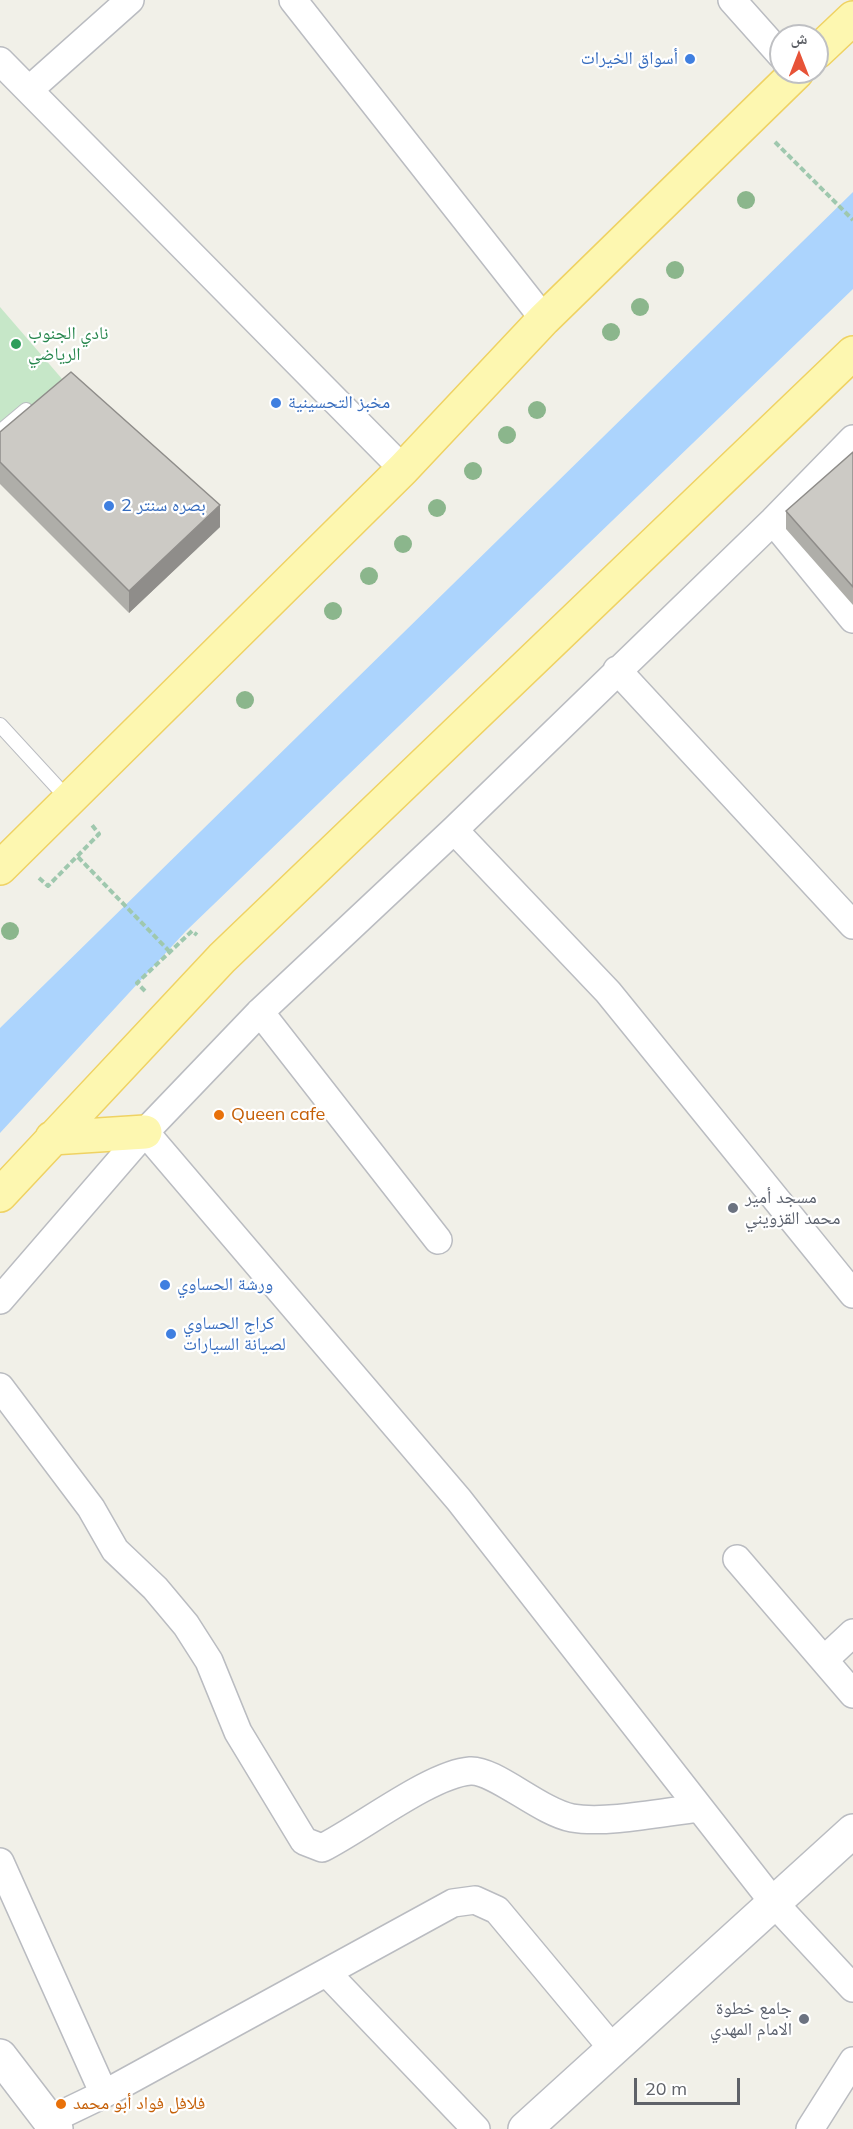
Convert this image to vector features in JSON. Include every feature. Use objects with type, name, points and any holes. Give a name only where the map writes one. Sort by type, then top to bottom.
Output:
[{"type":"main road","points":[[829,41],[853,18]]},
{"type":"main road","points":[[0,868],[403,469],[544,319],[784,84]]},
{"type":"main road","points":[[0,1195],[231,950],[853,353]]},
{"type":"main road","points":[[52,1138],[145,1132]]},
{"type":"street","points":[[29,90],[130,0]]},
{"type":"street","points":[[293,0],[544,319]]},
{"type":"street","points":[[732,0],[769,42]]},
{"type":"street","points":[[0,61],[403,469]]},
{"type":"street","points":[[0,1299],[145,1132],[260,1012],[454,830],[617,670],[773,522],[853,439]]},
{"type":"street","points":[[773,522],[853,619]]},
{"type":"street","points":[[617,670],[853,925]]},
{"type":"street","points":[[454,830],[608,992],[853,1294]]},
{"type":"street","points":[[260,1012],[438,1240]]},
{"type":"street","points":[[145,1132],[459,1500],[774,1903],[853,1988]]},
{"type":"street","points":[[0,1387],[91,1508],[116,1550],[155,1588],[186,1625],[209,1661],[238,1732],[304,1841],[322,1848],[448,1774],[473,1770],[489,1774],[543,1808],[573,1818],[607,1818],[699,1808]]},
{"type":"street","points":[[737,1559],[853,1694]]},
{"type":"street","points":[[824,1660],[853,1633]]},
{"type":"street","points":[[525,2129],[853,1831]]},
{"type":"street","points":[[0,1862],[104,2094]]},
{"type":"street","points":[[0,2056],[53,2125],[104,2094],[453,1903],[475,1900],[497,1910],[613,2049]]},
{"type":"street","points":[[327,1972],[476,2129]]},
{"type":"street","points":[[810,2129],[853,2061]]},
{"type":"lane","points":[[0,432],[26,410]]},
{"type":"lane","points":[[0,725],[69,800]]},
{"type":"path","points":[[791,158],[853,220]]},
{"type":"path","points":[[48,886],[78,858],[99,834]]},
{"type":"path","points":[[78,858],[170,952]]},
{"type":"path","points":[[137,983],[192,931]]},
{"type":"green space","name":"نادي الجنوب الرياضي","points":[[0,307],[63,380],[0,438]]},
{"type":"water","points":[[853,192],[853,289],[186,931],[0,1133],[0,1028]]},
{"type":"building","name":"بصره سنتر 2","points":[[71,372],[220,505],[129,591],[0,462],[0,432]]},
{"type":"building","points":[[853,452],[853,587],[786,511]]},
{"type":"place","name":"أسواق الخيرات","points":[[690,59]]},
{"type":"place","name":"نادي الجنوب الرياضي","points":[[16,344]]},
{"type":"place","name":"مخبز التحسينية","points":[[276,403]]},
{"type":"place","name":"بصره سنتر 2","points":[[109,506]]},
{"type":"place","name":"Queen cafe","points":[[219,1115]]},
{"type":"place","name":"مسجد أمير محمد القزويني","points":[[733,1208]]},
{"type":"place","name":"ورشة الحساوي","points":[[165,1285]]},
{"type":"place","name":"كراج الحساوي لصيانة السيارات","points":[[171,1334]]},
{"type":"place","name":"جامع خطوة الامام المهدي","points":[[804,2019]]},
{"type":"place","name":"فلافل فواد أبو محمد","points":[[61,2104]]}]
